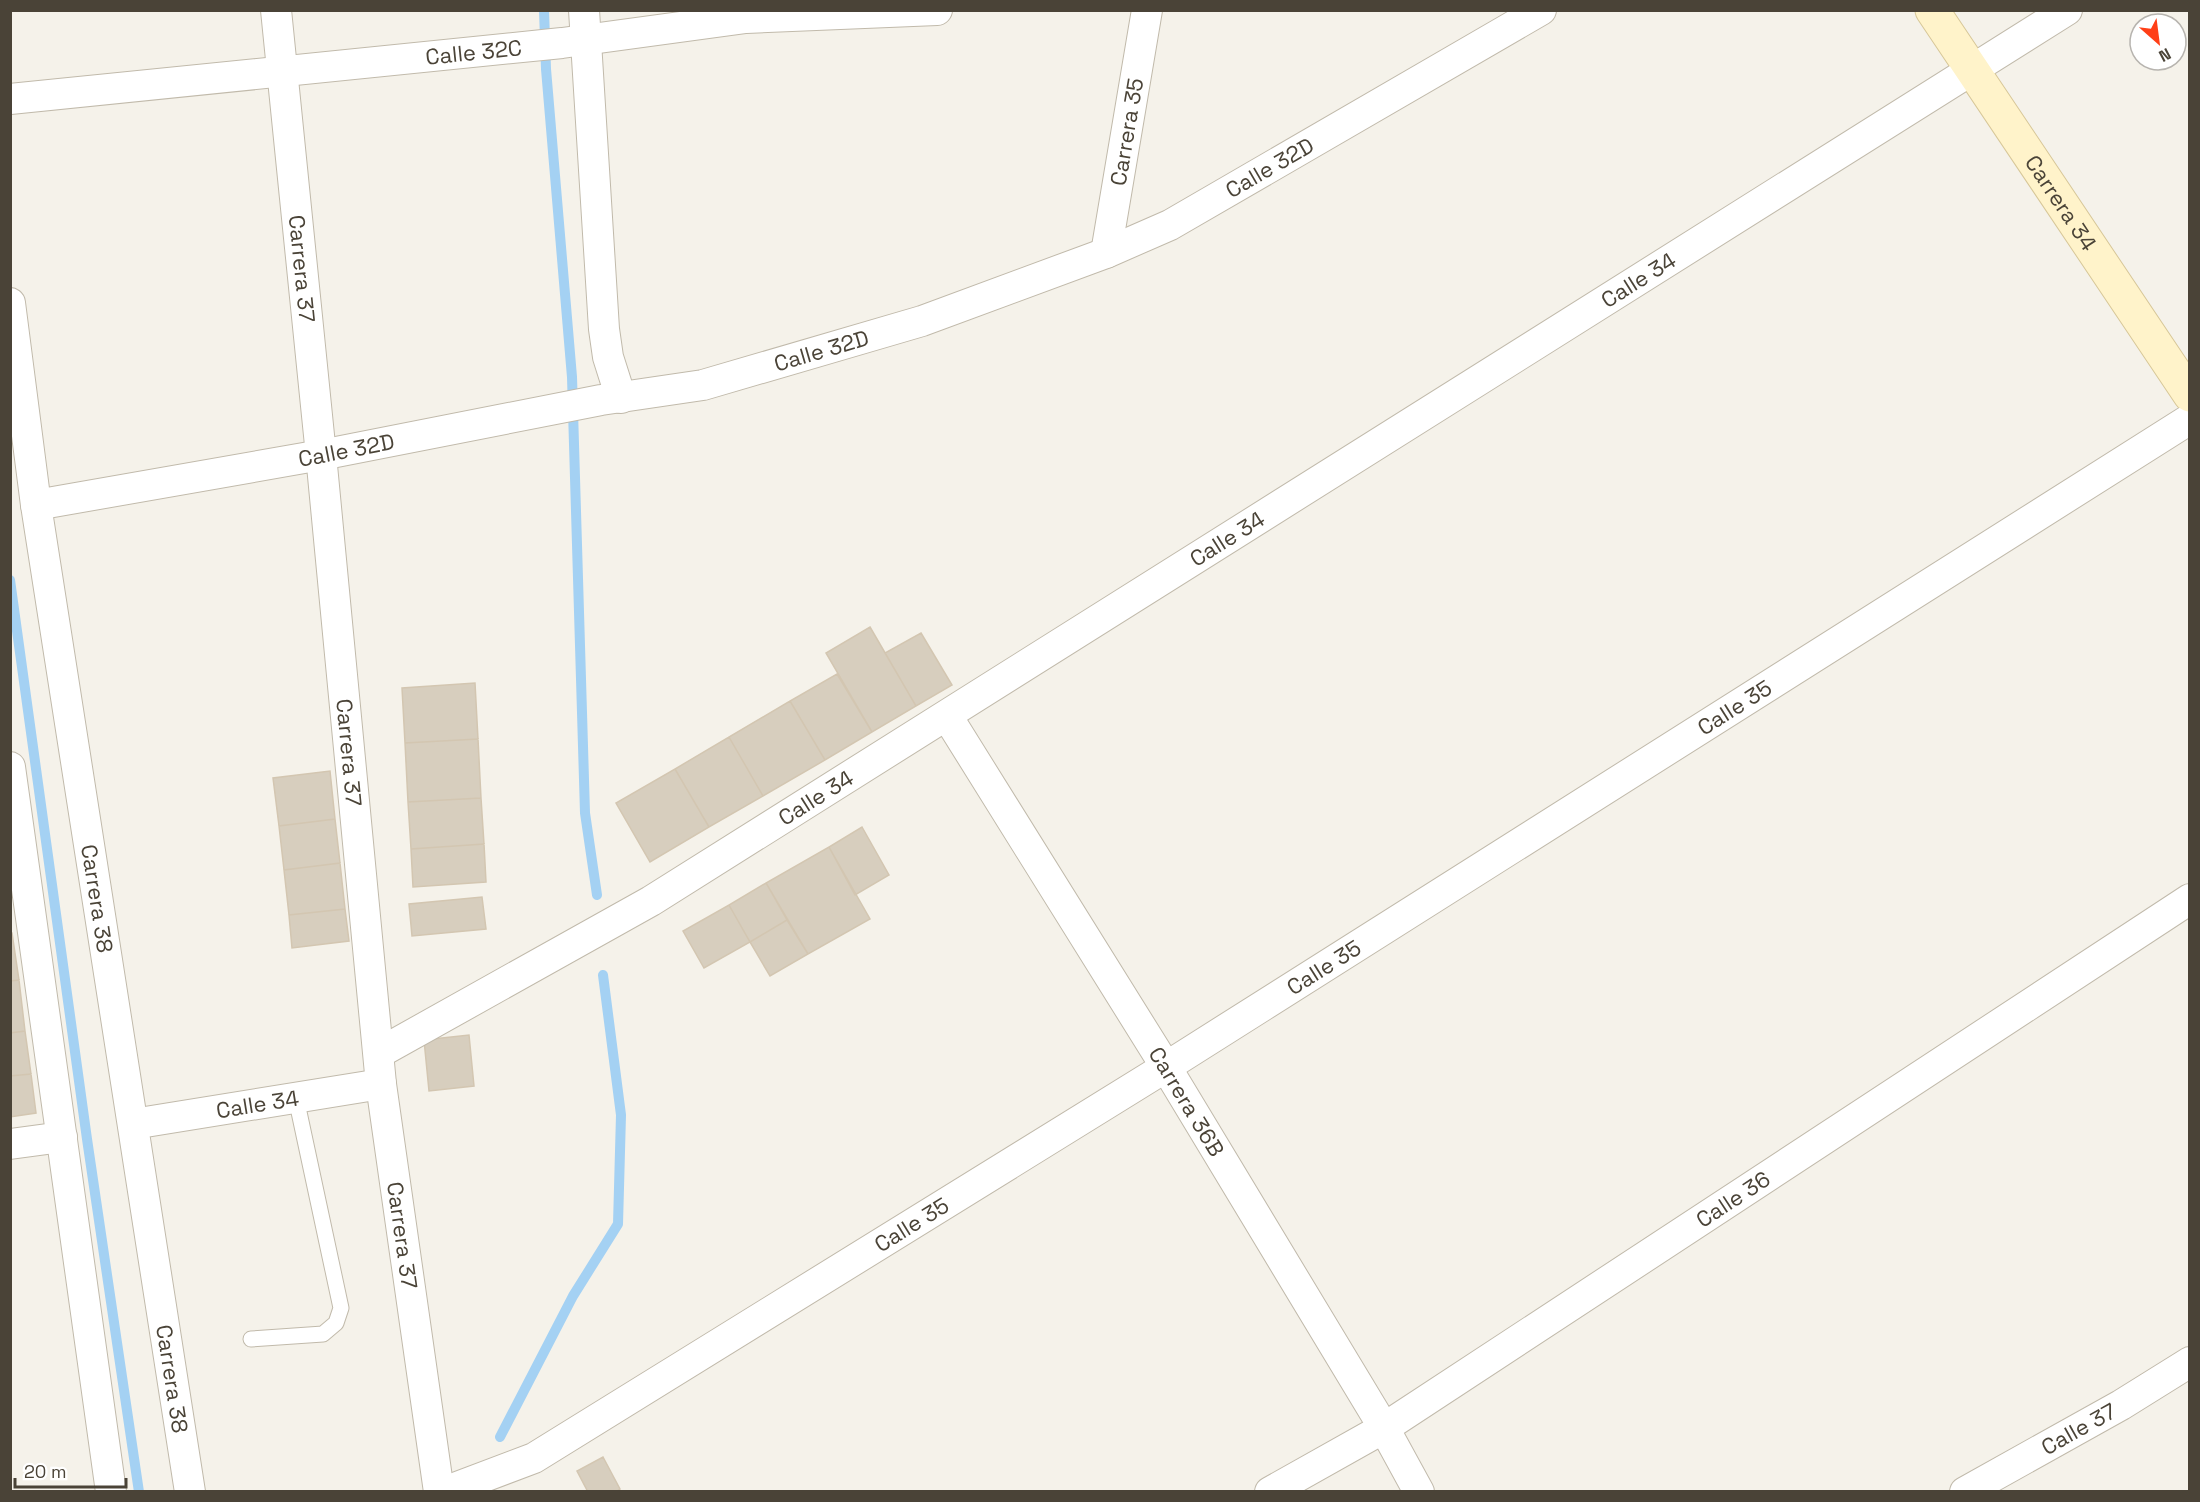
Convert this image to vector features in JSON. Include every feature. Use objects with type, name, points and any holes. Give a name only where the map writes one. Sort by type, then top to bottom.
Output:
[{"type":"street","name":"Carrera 37","points":[[276,10],[381,1084],[439,1491]]},
{"type":"street","name":"Calle 32C","points":[[10,99],[533,45],[577,31],[746,18],[938,10]]},
{"type":"street","name":"Carrera 35","points":[[1106,253],[1147,10]]},
{"type":"street","name":"Calle 32D","points":[[36,505],[321,456],[611,399],[703,385],[910,325],[1106,253],[1170,225],[1541,10]]},
{"type":"street","name":"Carrera 34","points":[[1932,10],[2190,395]]},
{"type":"street","name":"Calle 34","points":[[379,1053],[651,901],[2067,10]]},
{"type":"street","points":[[577,31],[611,399]]},
{"type":"street","name":"Carrera 38","points":[[10,303],[36,505],[190,1491]]},
{"type":"street","name":"Calle 35","points":[[444,1491],[534,1458],[1166,1067],[2190,419]]},
{"type":"street","name":"Carrera 36B","points":[[947,716],[1166,1067],[1384,1428],[1419,1491]]},
{"type":"street","points":[[10,767],[111,1491]]},
{"type":"street","name":"Calle 36","points":[[1270,1491],[1384,1428],[2190,899]]},
{"type":"street","name":"Calle 34","points":[[133,1124],[381,1084]]},
{"type":"street","points":[[10,1144],[62,1137]]},
{"type":"street","name":"Calle 37","points":[[1965,1491],[2121,1405],[2190,1362]]},
{"type":"lane","points":[[251,1339],[323,1334],[336,1323],[341,1308],[296,1098]]},
{"type":"building","points":[[870,627],[916,706],[872,732],[826,653]]},
{"type":"building","points":[[921,633],[952,685],[916,706],[885,653]]},
{"type":"building","points":[[837,674],[872,732],[825,760],[790,701]]},
{"type":"building","points":[[475,683],[478,739],[405,743],[402,688]]},
{"type":"building","points":[[790,701],[825,760],[763,796],[729,737]]},
{"type":"building","points":[[729,737],[763,796],[709,827],[675,769]]},
{"type":"building","points":[[478,739],[481,798],[408,802],[405,743]]},
{"type":"building","points":[[675,769],[709,827],[650,862],[616,803]]},
{"type":"building","points":[[330,771],[335,819],[279,826],[273,778]]},
{"type":"building","points":[[481,798],[484,844],[411,849],[408,802]]},
{"type":"building","points":[[335,819],[340,863],[284,870],[279,826]]},
{"type":"building","points":[[862,827],[889,875],[855,895],[829,847]]},
{"type":"building","points":[[484,844],[486,882],[413,887],[411,849]]},
{"type":"building","points":[[829,847],[870,919],[808,954],[766,883]]},
{"type":"building","points":[[340,863],[345,909],[289,915],[284,870]]},
{"type":"building","points":[[766,883],[787,920],[750,942],[729,905]]},
{"type":"building","points":[[482,897],[486,929],[412,936],[409,904]]},
{"type":"building","points":[[729,905],[750,942],[704,968],[683,931]]},
{"type":"building","points":[[345,909],[349,941],[292,948],[289,915]]},
{"type":"building","points":[[787,920],[808,954],[770,976],[750,942]]},
{"type":"building","points":[[10,933],[12,933],[19,980],[10,981]]},
{"type":"building","points":[[19,980],[25,1031],[10,1033],[10,981]]},
{"type":"building","points":[[25,1031],[31,1074],[10,1076],[10,1033]]},
{"type":"building","points":[[469,1035],[474,1086],[429,1091],[424,1040]]},
{"type":"building","points":[[31,1074],[36,1113],[10,1117],[10,1076]]},
{"type":"building","points":[[603,1457],[620,1489],[616,1492],[588,1492],[577,1471]]},
{"type":"waterway","points":[[544,10],[546,69],[572,377],[585,813],[597,895]]},
{"type":"waterway","points":[[10,580],[87,1139],[139,1492]]},
{"type":"waterway","points":[[500,1437],[573,1296],[618,1224],[621,1115],[603,975]]}]
